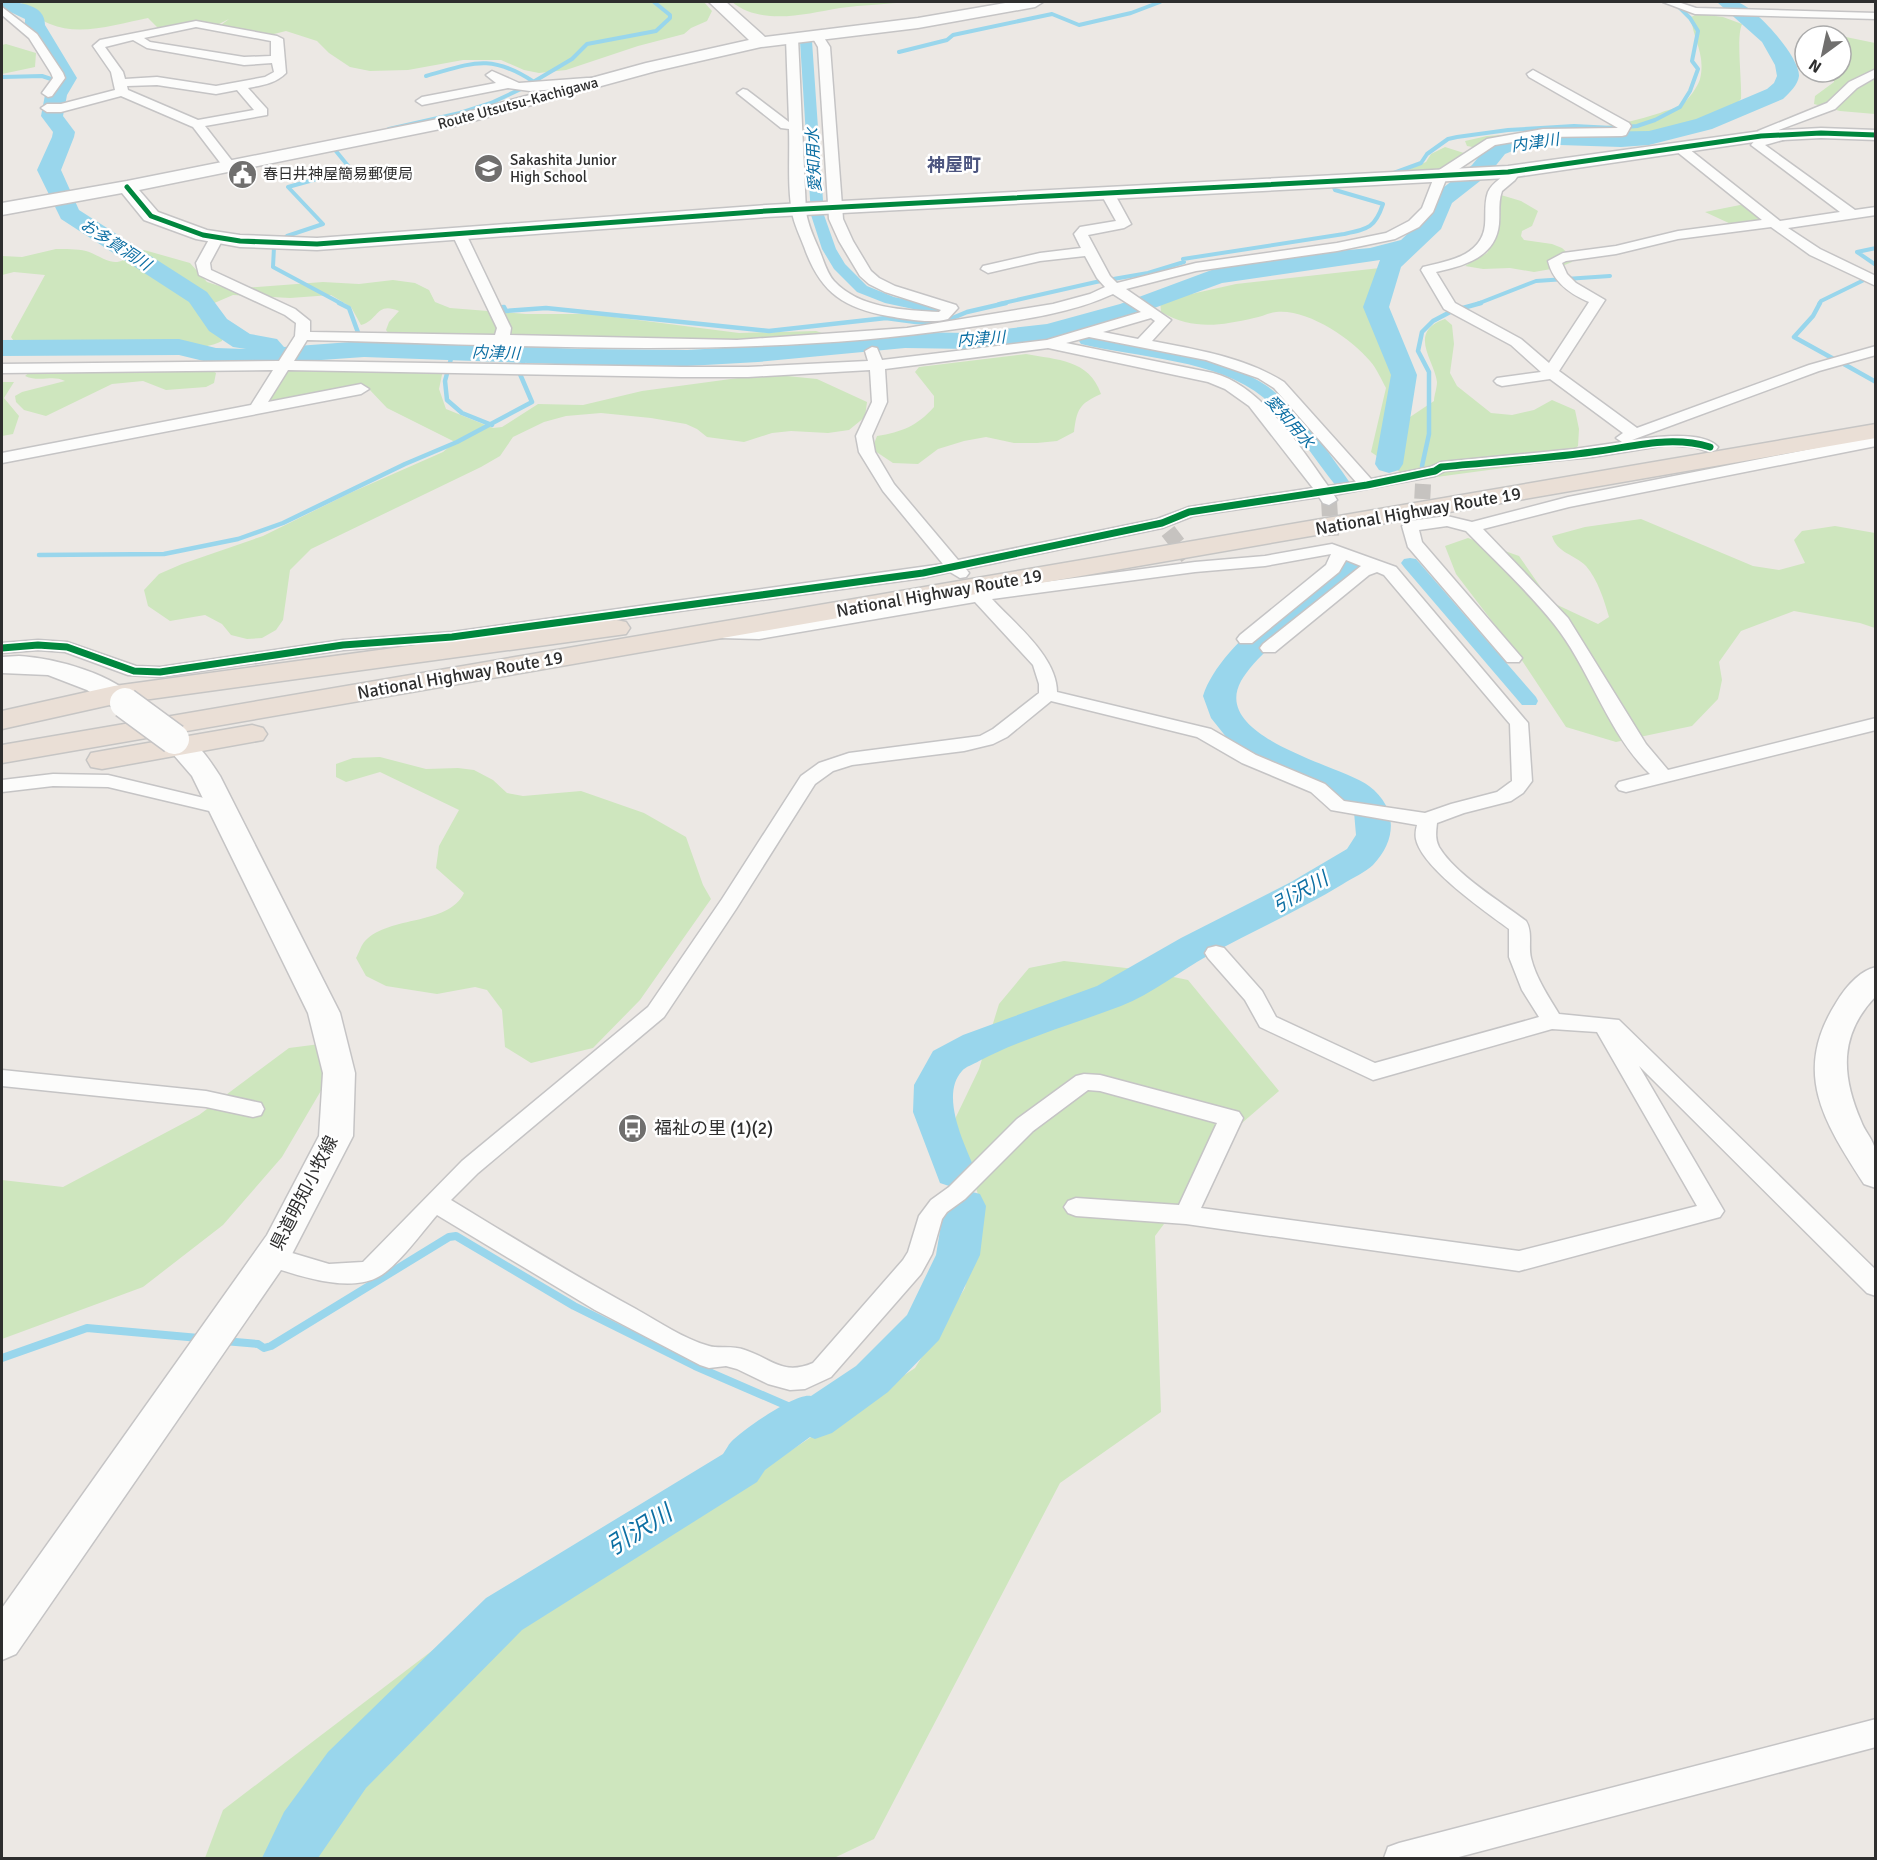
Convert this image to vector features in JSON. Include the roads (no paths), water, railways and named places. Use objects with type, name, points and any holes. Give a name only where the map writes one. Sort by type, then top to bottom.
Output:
[{"type":"highway","name":"National Highway Route 19","points":[[2,739],[965,581],[1875,418]]},
{"type":"highway","name":"National Highway Route 19","points":[[965,581],[1675,473],[1875,431]]},
{"type":"highway","name":"National Highway Route 19","points":[[2,754],[694,627]]},
{"type":"highway","points":[[2,720],[120,699],[533,637],[694,627]]},
{"type":"highway","points":[[2,776],[554,674],[694,627]]},
{"type":"street","points":[[717,2],[761,42]]},
{"type":"street","name":"Route Utsutsu-Kachigawa","points":[[2,209],[127,187],[455,121],[652,67],[761,42],[918,23],[1035,2]]},
{"type":"street","points":[[1669,2],[1695,11],[1875,16]]},
{"type":"street","points":[[2,10],[33,36],[57,73],[59,78],[48,93]]},
{"type":"street","points":[[47,108],[61,108],[122,88],[157,81],[216,90],[269,80],[280,73],[277,39],[196,24],[104,42],[99,46],[117,72],[122,88],[197,124],[230,166]]},
{"type":"street","points":[[792,38],[797,210],[799,221],[829,284],[862,304],[913,315],[943,316],[951,308],[890,289],[865,273],[840,226],[835,208],[824,47],[817,35]]},
{"type":"street","points":[[135,36],[147,45],[244,61],[277,59]]},
{"type":"street","points":[[1759,140],[1765,129],[1831,106],[1853,85],[1875,72]]},
{"type":"street","points":[[302,336],[737,344],[907,332],[1026,314],[1095,297],[1114,288],[1196,267],[1336,247],[1390,236],[1414,224],[1422,216],[1428,209],[1443,175],[1452,166],[1491,142],[1543,133],[1622,132],[1625,126],[1533,74]]},
{"type":"street","points":[[492,75],[508,84]]},
{"type":"street","points":[[422,101],[508,84],[537,86],[583,80],[598,82]]},
{"type":"street","points":[[197,124],[264,112],[240,86]]},
{"type":"street","points":[[743,93],[785,125],[796,126]]},
{"type":"street","points":[[127,187],[151,216],[203,235],[250,242],[317,244],[797,210],[1511,172],[1718,142],[1759,140],[1786,135],[1875,135]]},
{"type":"street","points":[[1759,140],[1852,214]]},
{"type":"street","points":[[1680,148],[1775,225],[1815,252],[1875,282]]},
{"type":"street","points":[[1511,172],[1513,175],[1497,186],[1493,196],[1491,232],[1479,254],[1461,262],[1428,270],[1449,306],[1516,342],[1550,372],[1635,434]]},
{"type":"street","points":[[1108,194],[1124,224],[1085,230],[1081,234],[1104,278],[1114,288],[1164,320],[1143,342]]},
{"type":"street","points":[[1502,381],[1546,376],[1598,300],[1575,290],[1556,269],[1555,261],[1563,256],[1616,250],[1678,235],[1775,225],[1875,211]]},
{"type":"street","points":[[459,234],[504,328],[502,340]]},
{"type":"street","points":[[217,237],[203,263],[204,272],[291,312],[303,321],[302,336],[256,409]]},
{"type":"street","points":[[988,269],[1040,257],[1091,251]]},
{"type":"street","points":[[862,304],[855,310],[877,365],[880,406],[863,435],[864,451],[882,479],[965,581],[1042,664],[1048,684],[1048,695]]},
{"type":"street","points":[[2,369],[285,365],[748,372],[877,365],[1048,344],[1152,313]]},
{"type":"street","points":[[1083,334],[1143,342],[1238,365],[1279,385],[1359,473],[1367,485]]},
{"type":"street","points":[[1048,344],[1213,378],[1230,386],[1254,404],[1327,496]]},
{"type":"street","points":[[1593,452],[1635,434],[1814,368],[1875,350]]},
{"type":"street","points":[[2,458],[361,388]]},
{"type":"street","points":[[965,581],[1165,527],[1188,512],[1327,496],[1367,485],[1429,478],[1441,467],[1593,452],[1670,440],[1694,440],[1710,447]]},
{"type":"street","points":[[1513,658],[1414,543],[1410,534],[1410,526],[1447,521],[1472,527],[1675,473],[1875,441]]},
{"type":"street","points":[[1472,527],[1562,622],[1637,745],[1664,776]]},
{"type":"street","points":[[1246,639],[1333,568],[1335,546]]},
{"type":"street","points":[[2,648],[38,645],[67,647],[134,671],[160,672],[343,645],[452,638],[923,573],[965,581],[1192,562],[1265,561],[1335,546],[1390,571],[1519,723],[1522,780],[1516,789],[1504,797],[1458,808],[1427,820],[1338,806],[1318,788],[1249,759],[1204,733],[1048,695]]},
{"type":"street","points":[[1269,648],[1363,571],[1380,566]]},
{"type":"street","name":"県道明知小牧線","points":[[2,664],[48,665],[83,677],[120,699],[178,744],[206,776],[324,1013],[339,1073],[336,1136],[272,1257],[2,1641]]},
{"type":"street","points":[[272,1257],[329,1275],[369,1271],[395,1247],[434,1202],[470,1167],[656,1012],[808,780],[826,767],[849,759],[964,745],[986,740],[1000,733],[1048,695]]},
{"type":"street","points":[[1626,786],[1875,724]]},
{"type":"street","points":[[2,786],[53,780],[108,781],[222,808]]},
{"type":"street","points":[[1427,820],[1426,841],[1438,858],[1477,894],[1519,926],[1520,957],[1533,990],[1552,1021]]},
{"type":"street","points":[[1216,953],[1254,996],[1268,1022],[1373,1072],[1552,1021],[1611,1025],[1875,1286]]},
{"type":"street","points":[[1875,977],[1856,994],[1835,1028],[1827,1067],[1838,1110],[1875,1175]]},
{"type":"street","points":[[1076,1207],[1186,1215],[1519,1261],[1712,1211],[1604,1025]]},
{"type":"street","points":[[2,1078],[206,1099],[253,1109]]},
{"type":"street","points":[[434,1202],[596,1301],[662,1336],[709,1358],[725,1354],[744,1358],[780,1380],[794,1382],[809,1379],[822,1370],[912,1267],[920,1254],[932,1216],[939,1206],[957,1193],[1025,1125],[1084,1082],[1100,1083],[1231,1118],[1186,1215]]},
{"type":"street","points":[[1399,1858],[1875,1733]]},
{"type":"waterway","name":"お多賀洞川","points":[[5,2],[35,16],[35,25],[66,78],[56,95],[52,116],[64,132],[49,170],[69,214],[198,297],[218,325],[242,341],[268,345],[272,348]]},
{"type":"waterway","points":[[534,82],[572,59],[587,44],[656,31],[670,18],[670,15],[654,2]]},
{"type":"waterway","points":[[899,52],[947,40],[953,35],[1052,14],[1079,25],[1131,13],[1160,2]]},
{"type":"waterway","points":[[1391,174],[1421,163],[1427,154],[1448,139],[1508,130],[1574,126],[1613,128],[1637,126],[1680,107],[1690,91],[1698,69],[1692,61],[1698,31],[1690,18],[1674,2]]},
{"type":"waterway","name":"内津川","points":[[1410,245],[1432,224],[1442,200],[1481,169],[1489,156],[1497,149],[1510,144],[1560,138],[1621,140],[1649,138],[1704,124],[1775,94],[1784,86],[1788,76],[1786,65],[1770,38],[1727,2]]},
{"type":"waterway","name":"愛知用水","points":[[806,41],[817,215],[829,249],[839,266],[862,289],[890,300],[941,311]]},
{"type":"waterway","points":[[426,76],[481,63],[505,67],[534,82]]},
{"type":"waterway","points":[[2,77],[42,76],[63,83]]},
{"type":"waterway","points":[[389,129],[460,113],[491,103],[534,82]]},
{"type":"waterway","points":[[331,145],[349,167],[346,171],[288,187],[323,224],[287,236],[274,247],[273,267],[342,304]]},
{"type":"waterway","points":[[999,304],[1148,273],[1184,262],[1183,259],[1344,234],[1370,226],[1377,218],[1383,204],[1335,190],[1331,180]]},
{"type":"waterway","name":"内津川","points":[[2,348],[179,347],[216,356],[238,358],[364,349],[583,357],[687,358],[758,354],[905,340],[970,341],[1049,332],[1129,309],[1217,276],[1326,259],[1370,255],[1410,245]]},
{"type":"waterway","points":[[1389,464],[1404,375],[1376,307],[1389,265],[1410,245]]},
{"type":"waterway","points":[[1876,248],[1857,252],[1876,265]]},
{"type":"waterway","points":[[1477,304],[1536,281],[1610,276]]},
{"type":"waterway","points":[[1819,304],[1864,280]]},
{"type":"waterway","points":[[339,303],[349,308],[364,349]]},
{"type":"waterway","points":[[494,308],[504,307],[506,311],[546,308],[769,331],[886,318],[916,322],[943,322],[967,312],[1006,303]]},
{"type":"waterway","points":[[1422,466],[1429,434],[1429,372],[1418,351],[1422,332],[1433,321],[1452,311],[1481,303]]},
{"type":"waterway","points":[[1820,303],[1813,316],[1794,337],[1832,358]]},
{"type":"waterway","name":"愛知用水","points":[[1086,341],[1209,366],[1254,384],[1269,395],[1288,415],[1342,483]]},
{"type":"waterway","points":[[453,351],[445,381],[447,400],[462,413],[490,424]]},
{"type":"waterway","points":[[490,424],[532,402],[520,374],[525,354]]},
{"type":"waterway","points":[[1842,363],[1876,382]]},
{"type":"waterway","points":[[39,555],[164,554],[238,539],[283,523],[490,424]]},
{"type":"waterway","name":"引沢川","points":[[955,1172],[933,1112],[934,1085],[947,1061],[977,1045],[1111,995],[1194,947],[1304,891],[1360,857],[1374,835],[1372,812],[1367,804],[1356,793],[1293,766],[1251,742],[1228,718],[1220,696],[1224,682],[1255,645],[1355,563]]},
{"type":"waterway","name":"愛知用水","points":[[1410,563],[1529,701]]},
{"type":"waterway","name":"引沢川","points":[[289,1858],[303,1831],[347,1770],[504,1614],[740,1468],[748,1456],[806,1414],[815,1419],[872,1379],[923,1327],[958,1255],[965,1206]]},
{"type":"waterway","points":[[224,1341],[258,1344],[264,1348],[271,1346],[449,1237],[456,1236],[574,1306],[695,1366],[806,1414]]},
{"type":"waterway","points":[[2,1358],[87,1328],[199,1338]]},
{"type":"tunnel","points":[[1421,523],[1423,484]]},
{"type":"tunnel","points":[[1329,500],[1331,536]]},
{"type":"tunnel","points":[[1168,531],[1188,557]]},
{"type":"place","name":"Sakashita Junior High School","points":[[489,169]]},
{"type":"place","name":"春日井神屋簡易郵便局","points":[[242,174]]},
{"type":"place","name":"福祉の里 (1)(2)","points":[[633,1128]]},
{"type":"district","name":"神屋町","points":[[954,165]]}]
